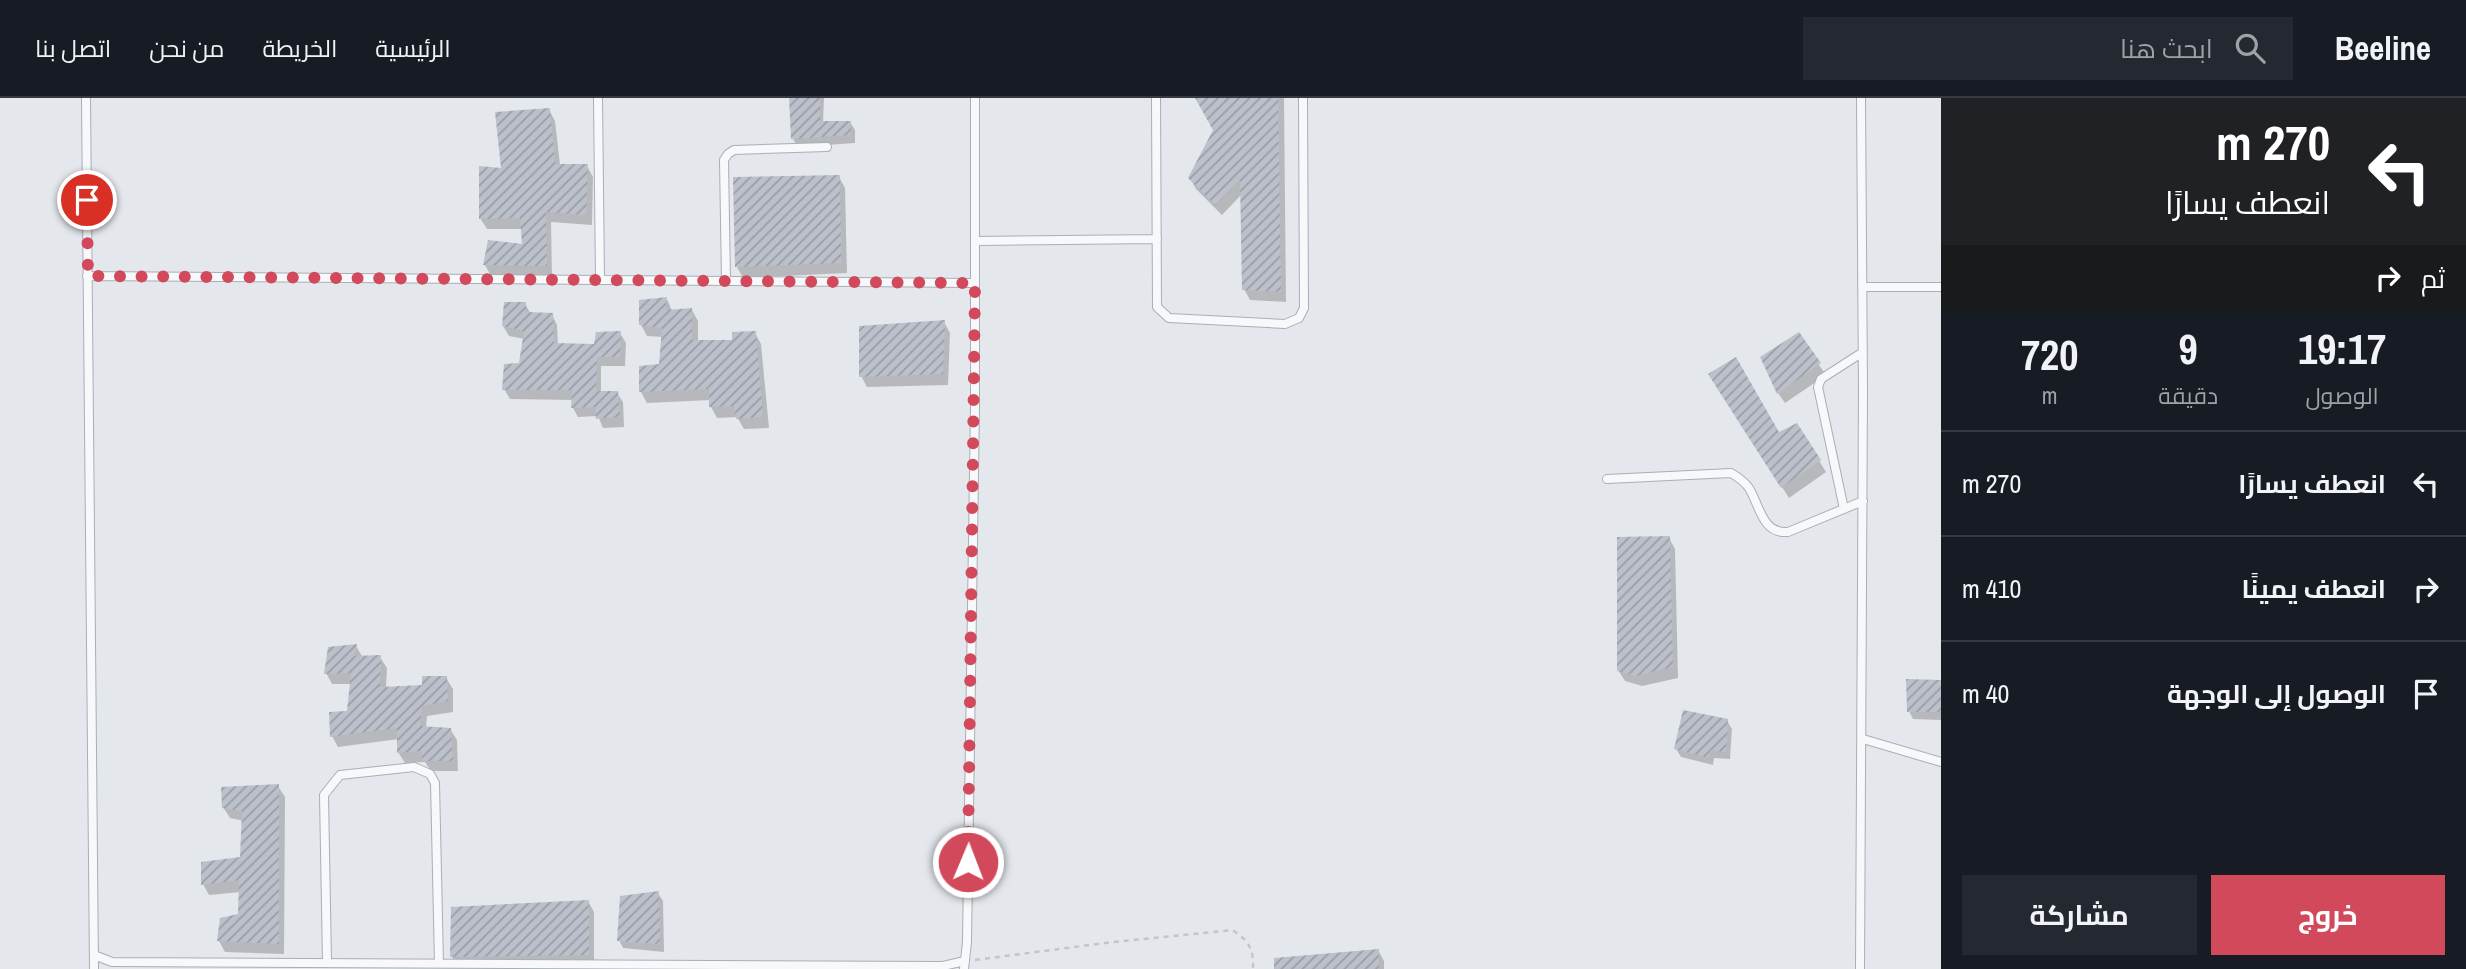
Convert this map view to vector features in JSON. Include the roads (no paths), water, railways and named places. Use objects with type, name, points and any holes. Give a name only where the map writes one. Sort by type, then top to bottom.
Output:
[{"type":"lane","points":[[86,98],[94,969]]},
{"type":"lane","points":[[598,98],[600,280]]},
{"type":"lane","points":[[94,955],[112,962],[965,965],[968,901],[975,98]]},
{"type":"lane","points":[[1156,98],[1157,307],[1169,318],[1285,324],[1299,318],[1304,308],[1303,98]]},
{"type":"lane","points":[[1860,969],[1863,739],[1861,98]]},
{"type":"lane","points":[[726,281],[724,160],[728,154],[734,150],[827,147]]},
{"type":"lane","points":[[975,241],[1157,239]]},
{"type":"lane","points":[[88,276],[975,283]]},
{"type":"lane","points":[[1863,287],[1941,286]]},
{"type":"lane","points":[[1844,509],[1818,387],[1821,379],[1863,352]]},
{"type":"lane","points":[[1607,479],[1731,472],[1748,488],[1763,519],[1778,533],[1788,532],[1863,501]]},
{"type":"lane","points":[[1863,739],[1941,762]]},
{"type":"lane","points":[[327,962],[324,795],[340,775],[414,767],[430,774],[435,783],[439,963]]}]
